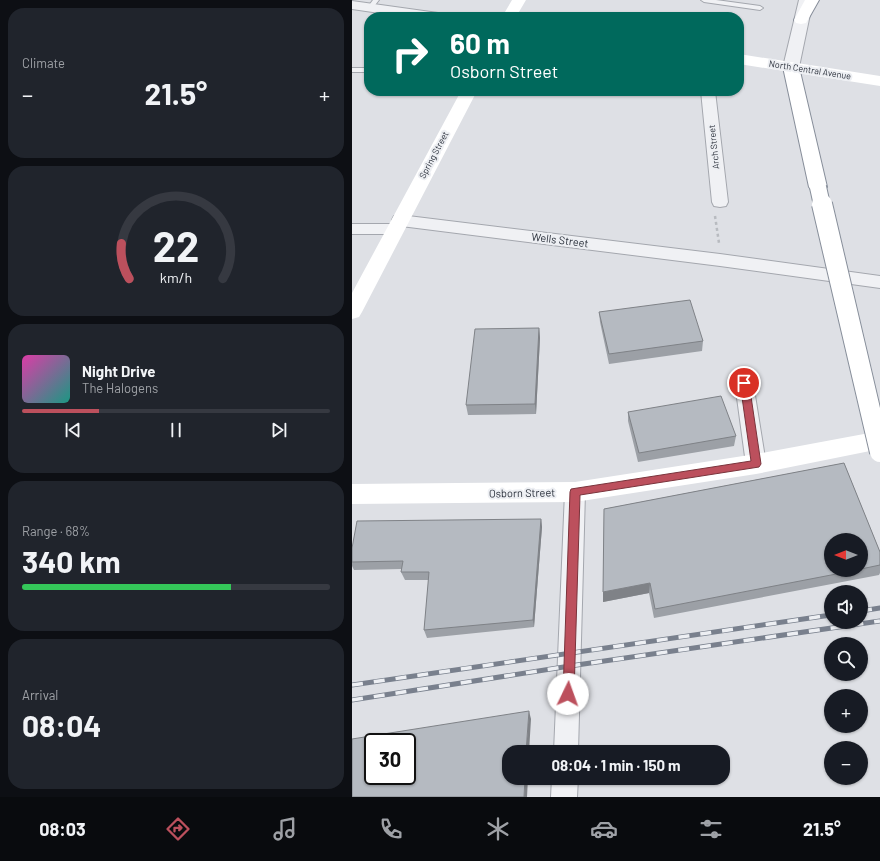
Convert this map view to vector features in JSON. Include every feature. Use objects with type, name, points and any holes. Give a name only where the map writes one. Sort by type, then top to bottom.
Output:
[{"type":"main road","points":[[512,12],[519,0]]},
{"type":"main road","points":[[801,20],[812,0]]},
{"type":"main road","name":"North Central Avenue","points":[[744,60],[879,80]]},
{"type":"main road","points":[[791,67],[880,452]]},
{"type":"main road","name":"Spring Street","points":[[352,312],[397,224],[466,96]]},
{"type":"main road","name":"Osborn Street","points":[[352,494],[575,492],[756,464],[880,440]]},
{"type":"street","points":[[791,67],[806,0]]},
{"type":"street","points":[[352,5],[373,4],[413,12]]},
{"type":"street","name":"Arch Street","points":[[708,96],[717,207]]},
{"type":"street","name":"Wells Street","points":[[352,229],[397,224],[720,260],[880,282]]},
{"type":"street","points":[[744,383],[756,464]]},
{"type":"street","points":[[566,745],[575,492]]},
{"type":"street","points":[[564,797],[565,785]]},
{"type":"lane","points":[[704,0],[760,8]]},
{"type":"lane","points":[[352,70],[364,70]]},
{"type":"path","points":[[717,207],[719,243]]},
{"type":"building","points":[[690,300],[703,341],[609,354],[599,312]]},
{"type":"building","points":[[539,328],[535,404],[466,405],[475,329]]},
{"type":"building","points":[[721,396],[736,436],[639,453],[628,412]]},
{"type":"building","points":[[844,463],[880,552],[880,565],[868,568],[868,533],[824,533],[824,576],[655,609],[650,583],[603,592],[604,509]]},
{"type":"building","points":[[541,519],[533,620],[424,630],[429,572],[401,572],[403,561],[352,562],[352,548],[357,521]]},
{"type":"building","points":[[529,711],[527,745],[502,745],[502,785],[525,785],[524,797],[352,797],[352,739],[364,737],[364,785],[416,785],[416,733],[390,733]]},
{"type":"railway","points":[[868,610],[880,608]]},
{"type":"railway","points":[[352,685],[824,616]]},
{"type":"railway","points":[[352,700],[570,666],[880,621]]},
{"type":"route","points":[[568,694],[575,492],[756,464],[744,383]]}]
